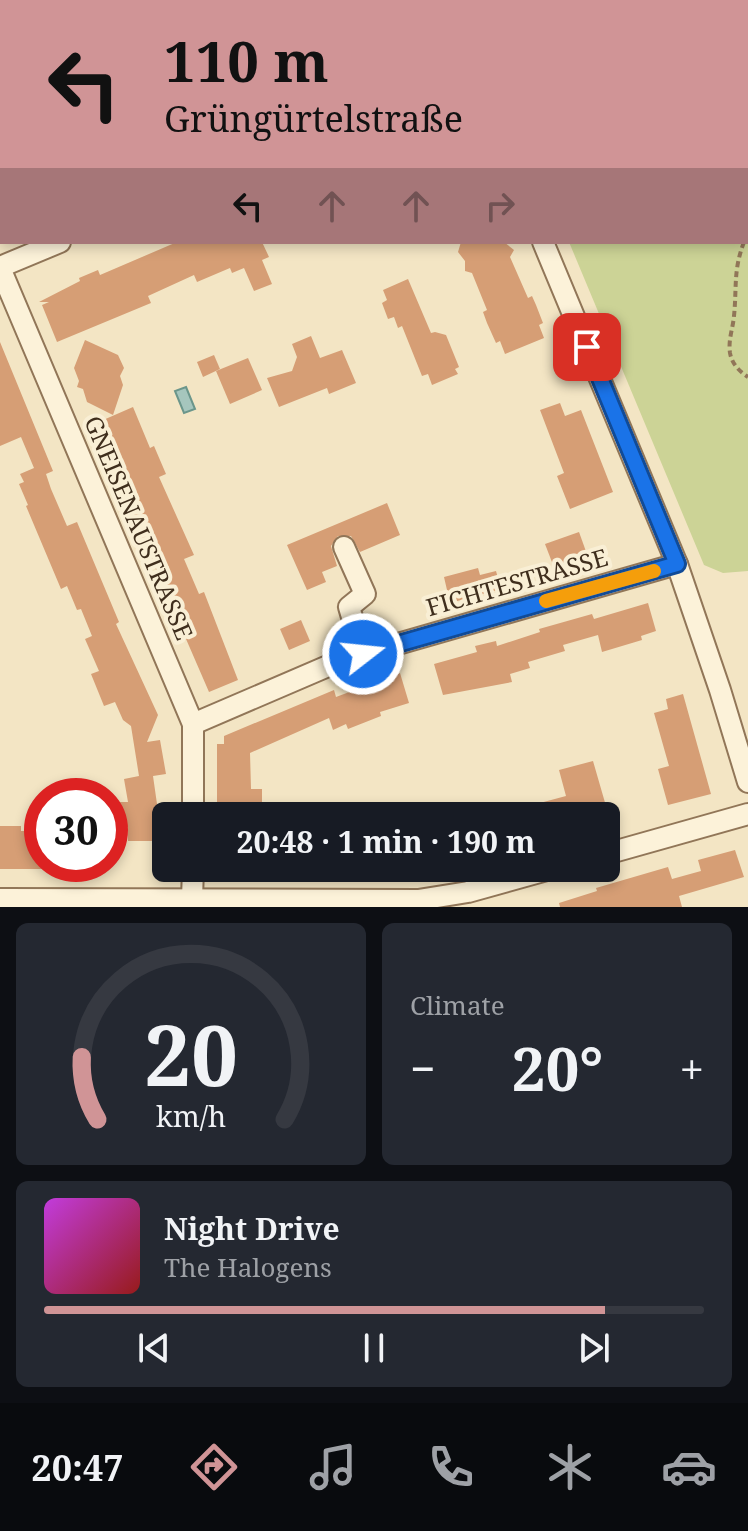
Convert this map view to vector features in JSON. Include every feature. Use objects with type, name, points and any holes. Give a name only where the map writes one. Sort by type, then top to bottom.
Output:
[{"type":"street","points":[[0,268],[55,244]]},
{"type":"street","points":[[544,244],[677,564],[748,782]]},
{"type":"street","name":"GNEISENAUSTRASSE","points":[[0,268],[193,724],[193,802]]},
{"type":"street","points":[[344,547],[365,594],[349,607],[363,654]]},
{"type":"street","name":"FICHTESTRASSE","points":[[193,724],[342,660],[677,564]]},
{"type":"street","points":[[620,850],[748,814]]},
{"type":"street","points":[[192,899],[193,882]]},
{"type":"street","points":[[0,899],[418,900],[468,892],[504,882]]},
{"type":"path","points":[[744,244],[735,269],[730,353],[735,366],[748,377]]},
{"type":"green space","points":[[570,244],[748,244],[748,571],[723,573],[704,565]]},
{"type":"water","points":[[186,387],[195,409],[184,413],[175,391]]},
{"type":"building","points":[[172,244],[263,244],[269,257],[262,260],[272,284],[254,291],[244,268],[232,273],[230,268],[197,282],[194,275],[148,296],[151,303],[57,342],[42,305],[49,302],[39,302],[80,281],[79,278],[98,270],[100,275]]},
{"type":"building","points":[[460,244],[506,244],[514,250],[510,257],[528,298],[532,296],[536,305],[543,323],[539,325],[544,338],[505,354],[487,323],[483,312],[487,310],[472,273],[465,271],[465,261],[458,252]]},
{"type":"building","points":[[408,279],[431,333],[446,335],[459,367],[455,369],[458,374],[432,385],[428,374],[422,376],[402,326],[398,328],[394,317],[388,319],[382,303],[387,300],[383,290]]},
{"type":"building","points":[[311,336],[320,358],[342,350],[356,383],[329,394],[327,388],[279,407],[267,378],[292,371],[297,357],[292,344]]},
{"type":"building","points":[[85,340],[118,355],[124,368],[120,376],[123,385],[113,415],[87,402],[83,389],[77,387],[79,381],[74,368]]},
{"type":"building","points":[[0,342],[53,471],[46,474],[51,489],[67,526],[77,522],[119,622],[116,624],[158,715],[147,742],[160,740],[166,774],[153,776],[157,802],[152,802],[152,841],[128,841],[128,778],[139,776],[131,726],[123,720],[115,702],[104,706],[91,674],[99,671],[85,639],[92,636],[67,586],[61,589],[26,506],[19,484],[24,482],[20,474],[34,468],[21,437],[0,446]]},
{"type":"building","points":[[214,355],[220,369],[203,377],[197,362]]},
{"type":"building","points":[[248,358],[262,390],[230,404],[216,371]]},
{"type":"building","points":[[560,403],[565,416],[581,410],[613,492],[570,509],[557,476],[564,473],[540,410]]},
{"type":"building","points":[[133,407],[150,448],[154,446],[166,474],[159,477],[194,555],[184,559],[199,594],[204,592],[238,680],[209,692],[121,489],[118,484],[107,480],[111,467],[94,424]]},
{"type":"building","points":[[387,503],[400,535],[360,552],[351,536],[338,536],[331,546],[337,566],[322,572],[326,582],[307,590],[287,545]]},
{"type":"building","points":[[579,532],[588,557],[555,570],[545,544]]},
{"type":"building","points":[[478,568],[480,575],[496,571],[501,589],[450,603],[444,577]]},
{"type":"building","points":[[648,603],[656,631],[641,636],[642,640],[602,652],[598,635],[563,645],[565,651],[528,662],[530,668],[510,674],[512,682],[443,695],[434,664],[477,652],[475,646],[496,641],[497,646],[540,632],[539,629],[592,614],[594,619]]},
{"type":"building","points":[[301,620],[310,641],[289,650],[280,629]]},
{"type":"building","points":[[400,673],[409,703],[380,712],[381,716],[348,729],[346,724],[333,730],[329,718],[250,753],[251,789],[262,789],[262,802],[217,802],[217,744],[224,744],[224,736],[334,690],[336,697]]},
{"type":"building","points":[[683,694],[711,794],[668,805],[658,769],[669,766],[654,713],[668,709],[666,699]]},
{"type":"building","points":[[593,761],[605,802],[544,802],[566,796],[559,770]]},
{"type":"building","points":[[0,826],[21,826],[21,831],[24,831],[24,869],[0,869]]},
{"type":"building","points":[[735,850],[744,877],[679,896],[682,907],[560,907],[559,903],[597,891],[596,888],[668,867],[672,879],[701,871],[698,860]]},
{"type":"slow traffic","points":[[546,601],[654,571]]},
{"type":"route","points":[[363,654],[677,564],[587,347]]}]
